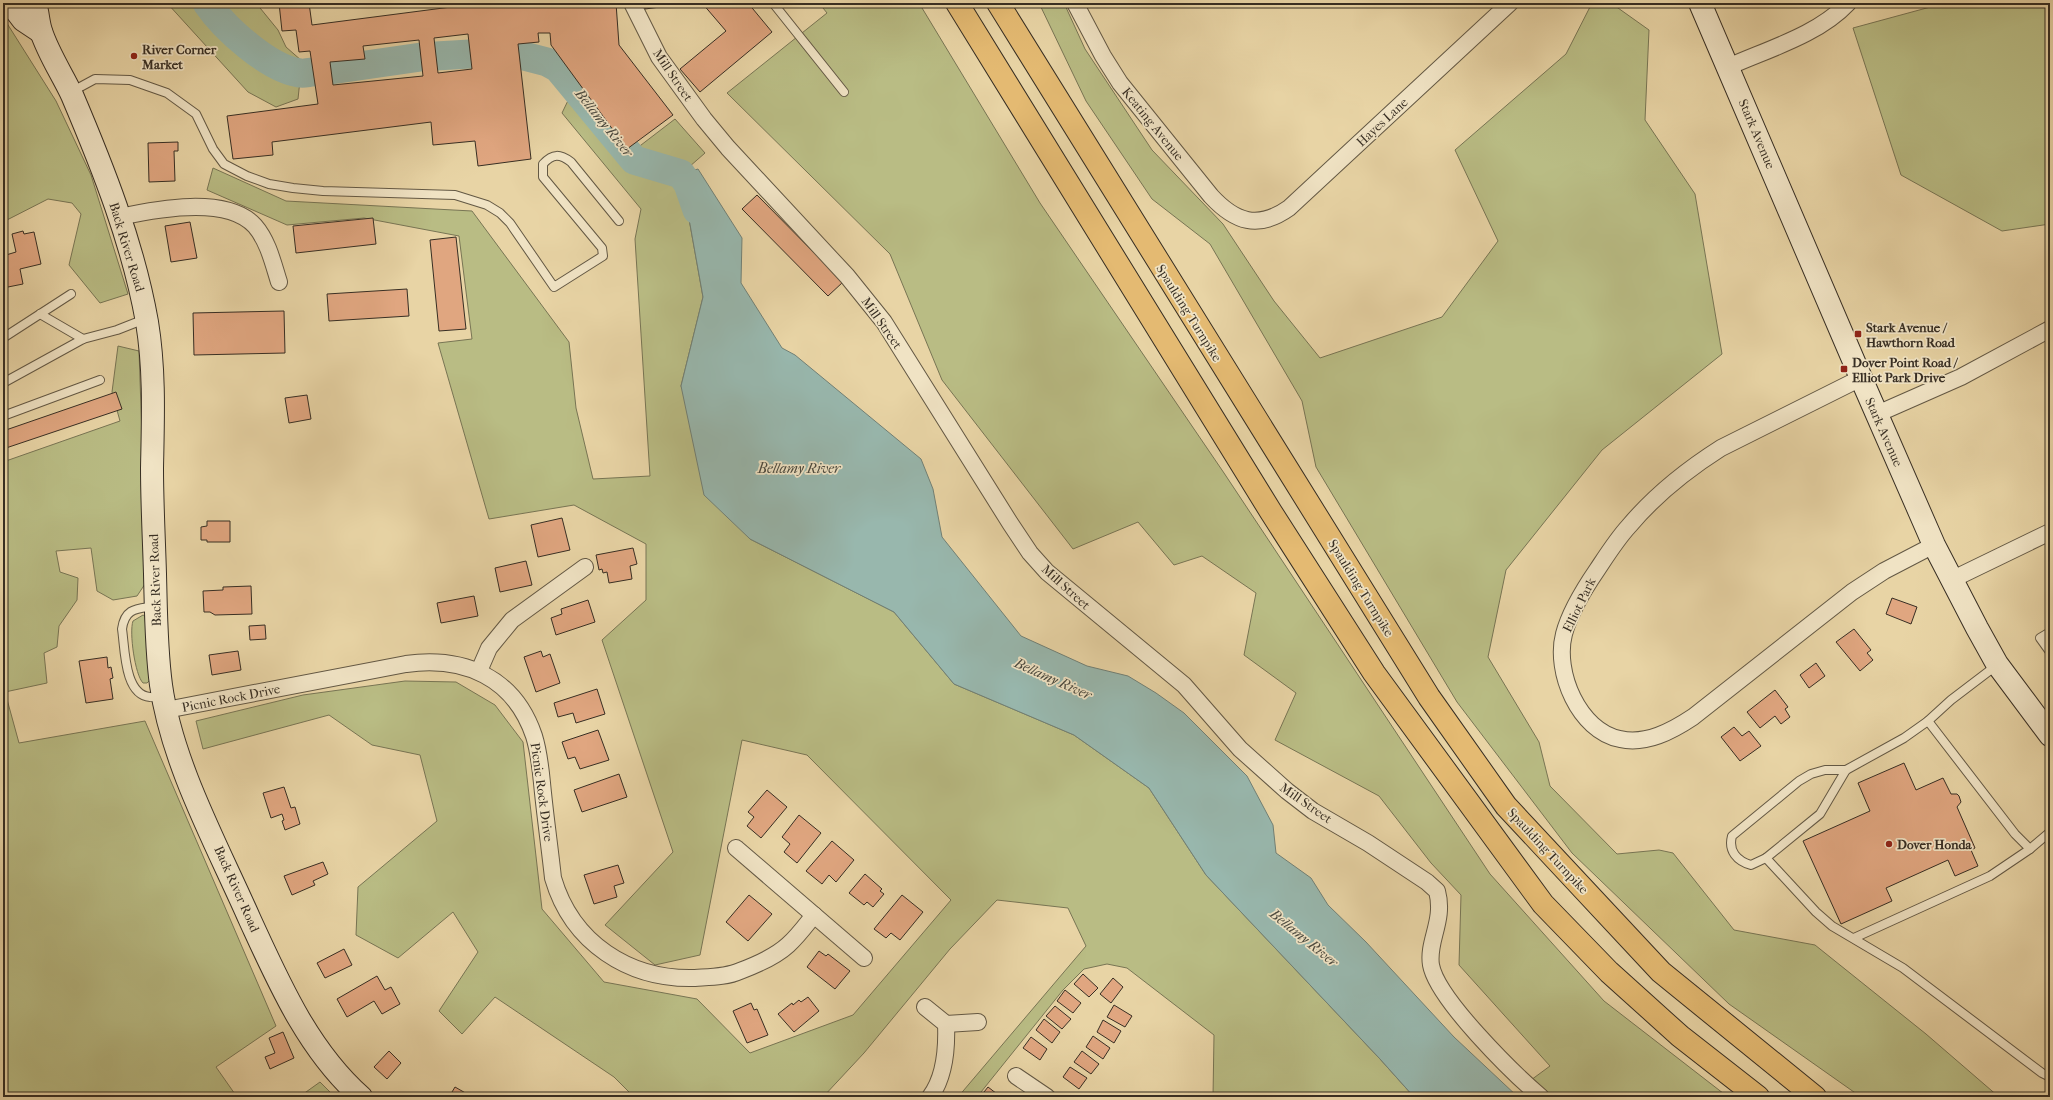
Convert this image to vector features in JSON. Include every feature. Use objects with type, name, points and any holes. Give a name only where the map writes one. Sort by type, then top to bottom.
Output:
[{"type":"highway","points":[[957,3],[1272,512],[1374,673],[1551,913],[1609,972],[1680,1036],[1758,1097]]},
{"type":"highway","name":"Spaulding Turnpike","points":[[998,3],[1421,684],[1487,782],[1506,806],[1661,972],[1815,1097]]},
{"type":"street","points":[[10,3],[23,20],[41,32]]},
{"type":"street","name":"Back River Road","points":[[35,3],[41,32],[70,92],[120,217],[136,270],[146,319],[153,383],[152,495],[156,606],[165,703],[173,737],[187,778],[273,970],[290,1003],[320,1052],[361,1097]]},
{"type":"street","name":"Mill Street","points":[[632,3],[659,57],[704,119],[728,148],[847,276],[884,322],[1010,523],[1030,553],[1047,572],[1184,685],[1240,749],[1287,791],[1313,811],[1368,843],[1427,882],[1437,891],[1440,914],[1431,954],[1431,965],[1435,978],[1442,991],[1496,1054],[1541,1097]]},
{"type":"street","name":"Hayes Lane","points":[[1246,220],[1256,222],[1267,220],[1279,215],[1289,208],[1510,3]]},
{"type":"street","name":"Stark Avenue","points":[[1700,3],[1934,546],[1951,580],[1998,664],[2050,735]]},
{"type":"street","points":[[1728,67],[1821,26],[1836,15],[1848,3]]},
{"type":"street","name":"Keating Avenue","points":[[1081,6],[1120,83],[1222,208],[1246,220]]},
{"type":"street","points":[[120,217],[186,208],[232,210],[245,217],[255,226],[266,245],[279,282]]},
{"type":"street","points":[[1877,414],[1968,374],[2050,329]]},
{"type":"street","name":"Elliot Park","points":[[1861,378],[1721,448],[1700,462],[1667,488],[1634,520],[1584,590],[1564,634],[1562,671],[1567,688],[1584,714],[1600,731],[1620,739],[1639,740],[1659,735],[1676,728],[1693,717],[1867,581],[1934,546]]},
{"type":"street","points":[[1951,580],[2050,532]]},
{"type":"street","points":[[479,671],[489,648],[512,620],[585,567]]},
{"type":"street","name":"Picnic Rock Drive","points":[[165,703],[425,661],[444,662],[479,671],[508,694],[527,720],[538,755],[553,878],[557,892],[563,906],[580,930],[608,955],[628,966],[666,976],[686,978],[723,976],[739,972],[788,946],[814,915]]},
{"type":"street","points":[[736,848],[864,958]]},
{"type":"street","points":[[925,1007],[946,1024],[978,1022]]},
{"type":"street","points":[[930,1097],[942,1073],[947,1039],[946,1024]]},
{"type":"street","points":[[1016,1076],[1047,1097]]},
{"type":"lane","points":[[773,3],[844,92]]},
{"type":"lane","points":[[70,92],[95,79],[130,80],[166,93],[196,114],[213,149],[224,164],[247,176],[269,184],[323,191],[455,195],[487,205],[500,213],[510,223],[554,287],[603,256],[602,248],[552,190],[543,177],[543,164],[549,157],[555,155],[563,156],[572,162],[619,221]]},
{"type":"lane","points":[[3,338],[71,294]]},
{"type":"lane","points":[[40,314],[83,339]]},
{"type":"lane","points":[[3,383],[83,339],[117,330],[146,319]]},
{"type":"lane","points":[[3,416],[100,380]]},
{"type":"lane","points":[[156,606],[133,609],[127,614],[122,629],[132,685],[136,691],[142,695],[165,703]]},
{"type":"lane","points":[[2050,632],[2040,638],[2050,652]]},
{"type":"lane","points":[[1846,770],[1820,814],[1766,858],[1751,866],[1742,863],[1733,853],[1730,844],[1732,836],[1799,782],[1811,774],[1825,770],[1846,770],[1904,738],[1928,721],[1951,700],[1998,664]]},
{"type":"lane","points":[[1928,721],[2015,834],[2030,849]]},
{"type":"lane","points":[[1854,938],[1990,876],[2030,849],[2050,832]]},
{"type":"lane","points":[[1766,858],[1816,912],[1832,926],[1903,968],[2042,1073],[2050,1077]]},
{"type":"green space","points":[[167,3],[256,3],[278,30],[286,47],[302,61],[298,99],[276,107],[248,92]]},
{"type":"green space","points":[[819,3],[919,3],[1040,203],[1224,473],[1490,874],[1604,1001],[1728,1097],[1550,1097],[1531,1080],[1550,1066],[1459,965],[1461,895],[1431,863],[1379,796],[1275,740],[1296,693],[1244,655],[1256,593],[1202,556],[1174,565],[1138,522],[1073,549],[942,380],[890,254],[727,93],[827,13]]},
{"type":"green space","points":[[1039,3],[1064,3],[1085,49],[1152,150],[1223,224],[1274,301],[1320,358],[1442,317],[1498,241],[1455,150],[1566,54],[1592,3],[1611,3],[1649,30],[1645,120],[1695,194],[1722,354],[1602,450],[1506,570],[1488,657],[1539,742],[1550,786],[1617,854],[1659,850],[1673,853],[1734,930],[1815,945],[1926,1034],[1999,1097],[1861,1097],[1729,1004],[1572,853],[1457,702],[1316,467],[1302,401],[1210,244],[1152,199],[1086,101]]},
{"type":"green space","points":[[1945,3],[2050,3],[2050,224],[2002,231],[1901,175],[1853,28]]},
{"type":"green space","points":[[3,17],[56,101],[91,175],[128,294],[100,303],[69,265],[81,214],[72,203],[48,199],[3,222]]},
{"type":"green space","points":[[575,86],[628,155],[675,119],[705,153],[681,174],[703,297],[681,386],[750,539],[894,612],[954,684],[1074,735],[1149,788],[1206,875],[1414,1097],[1213,1097],[1214,1035],[1127,968],[1107,964],[1084,969],[1063,990],[977,1097],[958,1097],[1086,946],[1068,908],[997,900],[950,949],[864,1053],[823,1097],[634,1097],[614,1077],[495,997],[462,1034],[439,1011],[478,952],[453,912],[398,958],[356,935],[358,887],[437,821],[420,755],[372,745],[329,715],[203,749],[196,721],[303,695],[405,681],[456,682],[495,705],[523,742],[542,909],[604,982],[697,999],[750,1053],[853,1015],[951,900],[807,755],[742,740],[700,955],[655,965],[605,925],[673,852],[602,640],[646,600],[646,544],[574,505],[489,519],[438,343],[472,339],[459,236],[364,218],[287,225],[207,190],[213,168],[286,201],[472,211],[569,342],[576,408],[593,479],[650,476],[635,239],[641,209],[562,113]]},
{"type":"green space","points":[[118,346],[139,351],[147,581],[137,596],[113,600],[97,591],[91,548],[56,551],[60,572],[78,578],[77,600],[59,626],[57,647],[44,653],[47,683],[5,692],[19,743],[145,721],[276,1026],[216,1067],[237,1097],[3,1097],[3,462],[120,421],[112,392]]},
{"type":"green space","points":[[143,615],[145,616],[150,680],[147,683],[143,683],[140,678],[135,663],[132,634],[133,621]]},
{"type":"green space","points":[[320,1082],[335,1097],[299,1097]]},
{"type":"water","name":"Bellamy River","points":[[698,169],[742,238],[741,283],[782,348],[795,355],[921,459],[933,489],[942,537],[1021,636],[1087,666],[1128,676],[1156,693],[1184,713],[1247,776],[1273,825],[1276,853],[1311,878],[1328,905],[1366,942],[1454,1037],[1518,1097],[1414,1097],[1206,875],[1149,788],[1074,735],[954,684],[894,612],[750,539],[704,495],[681,386],[703,297],[681,174]]},
{"type":"building","points":[[279,3],[309,3],[312,25],[482,3],[616,3],[619,45],[673,115],[627,149],[551,45],[550,33],[538,33],[539,42],[518,44],[531,159],[478,166],[475,141],[433,145],[431,122],[272,142],[273,155],[233,159],[227,116],[318,104],[310,51],[299,52],[296,30],[282,31]],"holes":[[[468,34],[472,69],[438,73],[434,38]],[[419,40],[423,76],[333,85],[330,62],[365,59],[363,46]]]},
{"type":"building","points":[[644,3],[690,3],[645,9]]},
{"type":"building","points":[[702,3],[748,3],[772,32],[700,92],[680,69],[726,31]]},
{"type":"building","points":[[178,142],[178,151],[174,151],[175,181],[149,182],[148,143]]},
{"type":"building","points":[[757,195],[843,282],[828,296],[742,209]]},
{"type":"building","points":[[373,218],[376,244],[296,253],[293,226]]},
{"type":"building","points":[[190,222],[197,258],[171,262],[165,226]]},
{"type":"building","points":[[23,231],[24,234],[34,232],[41,264],[20,269],[23,284],[3,288],[3,253],[6,253],[6,255],[16,252],[12,234]]},
{"type":"building","points":[[456,237],[466,329],[439,331],[430,240]]},
{"type":"building","points":[[407,289],[409,316],[329,321],[327,294]]},
{"type":"building","points":[[284,311],[285,353],[194,355],[193,313]]},
{"type":"building","points":[[116,392],[122,409],[3,449],[3,431]]},
{"type":"building","points":[[307,395],[311,419],[289,423],[285,398]]},
{"type":"building","points":[[562,518],[570,550],[538,557],[531,525]]},
{"type":"building","points":[[207,521],[230,521],[230,542],[207,542],[207,540],[201,540],[201,527],[207,526]]},
{"type":"building","points":[[633,548],[637,564],[630,566],[632,579],[609,583],[607,572],[603,573],[602,569],[599,570],[596,555]]},
{"type":"building","points":[[526,561],[532,585],[500,592],[495,568]]},
{"type":"building","points":[[251,586],[252,614],[215,615],[210,612],[204,612],[203,591],[223,590],[223,587]]},
{"type":"building","points":[[474,596],[478,616],[441,623],[437,603]]},
{"type":"building","points":[[1892,598],[1917,607],[1911,624],[1886,614]]},
{"type":"building","points":[[588,600],[595,622],[556,635],[551,618],[562,614],[561,609]]},
{"type":"building","points":[[265,625],[266,639],[250,640],[249,626]]},
{"type":"building","points":[[1854,629],[1871,650],[1867,653],[1873,660],[1860,671],[1836,642]]},
{"type":"building","points":[[238,651],[241,670],[212,675],[209,655]]},
{"type":"building","points":[[541,651],[543,657],[550,654],[560,683],[536,692],[524,657]]},
{"type":"building","points":[[107,657],[108,668],[111,667],[113,678],[110,679],[113,699],[86,703],[79,661]]},
{"type":"building","points":[[1816,663],[1825,676],[1809,688],[1800,675]]},
{"type":"building","points":[[597,689],[605,714],[576,723],[573,713],[558,717],[554,703]]},
{"type":"building","points":[[1775,690],[1788,707],[1785,709],[1790,717],[1781,724],[1775,716],[1760,728],[1747,712]]},
{"type":"building","points":[[1734,727],[1742,736],[1749,731],[1761,746],[1740,761],[1721,737]]},
{"type":"building","points":[[598,730],[609,760],[580,769],[575,757],[568,759],[562,742]]},
{"type":"building","name":"Dover Honda","points":[[1904,763],[1916,790],[1943,778],[1951,794],[1957,794],[1959,796],[1961,802],[1957,807],[1975,848],[1971,850],[1978,866],[1955,876],[1948,860],[1886,888],[1892,901],[1841,924],[1803,841],[1870,811],[1858,783]]},
{"type":"building","points":[[619,774],[627,797],[582,812],[574,790]]},
{"type":"building","points":[[284,787],[291,808],[295,807],[300,824],[285,830],[282,821],[284,820],[282,814],[271,818],[263,793]]},
{"type":"building","points":[[767,790],[787,807],[761,838],[747,826],[754,817],[748,812]]},
{"type":"building","points":[[799,815],[821,833],[797,863],[784,852],[790,844],[782,837]]},
{"type":"building","points":[[832,841],[854,860],[836,882],[829,875],[822,884],[806,871]]},
{"type":"building","points":[[323,862],[328,874],[313,881],[315,885],[292,895],[284,876]]},
{"type":"building","points":[[618,865],[624,883],[614,886],[617,897],[594,904],[584,875]]},
{"type":"building","points":[[865,874],[882,889],[880,891],[884,894],[873,907],[867,902],[864,905],[849,893]]},
{"type":"building","points":[[749,895],[772,914],[748,941],[726,922]]},
{"type":"building","points":[[902,895],[923,912],[900,940],[891,933],[886,938],[874,929]]},
{"type":"building","points":[[344,949],[352,965],[325,978],[317,963]]},
{"type":"building","points":[[819,951],[826,956],[828,954],[850,971],[835,989],[807,967]]},
{"type":"building","points":[[1083,974],[1098,988],[1089,997],[1074,984]]},
{"type":"building","points":[[377,976],[385,990],[391,987],[400,1004],[382,1014],[374,1001],[347,1017],[337,999]]},
{"type":"building","points":[[1113,978],[1123,987],[1111,1003],[1100,994]]},
{"type":"building","points":[[1065,990],[1081,1003],[1073,1013],[1057,1001]]},
{"type":"building","points":[[808,997],[819,1011],[794,1032],[778,1014],[792,1003],[793,1005],[799,1000],[801,1002]]},
{"type":"building","points":[[751,1003],[754,1010],[757,1009],[768,1035],[747,1043],[733,1011]]},
{"type":"building","points":[[1114,1005],[1132,1016],[1125,1027],[1107,1017]]},
{"type":"building","points":[[1055,1006],[1071,1019],[1062,1029],[1046,1016]]},
{"type":"building","points":[[1044,1019],[1060,1032],[1052,1043],[1036,1030]]},
{"type":"building","points":[[1103,1020],[1121,1031],[1114,1043],[1097,1032]]},
{"type":"building","points":[[283,1032],[294,1058],[270,1069],[265,1057],[275,1053],[269,1038]]},
{"type":"building","points":[[1093,1036],[1110,1048],[1103,1059],[1086,1047]]},
{"type":"building","points":[[1031,1037],[1047,1049],[1040,1060],[1023,1048]]},
{"type":"building","points":[[389,1051],[401,1063],[387,1079],[374,1067]]},
{"type":"building","points":[[1082,1051],[1099,1064],[1091,1074],[1074,1062]]},
{"type":"building","points":[[1070,1067],[1087,1078],[1079,1089],[1063,1077]]},
{"type":"building","points":[[455,1087],[469,1095],[468,1097],[449,1097]]},
{"type":"building","points":[[988,1087],[1001,1097],[980,1097]]},
{"type":"waterway","name":"Bellamy River","points":[[207,3],[224,24],[261,56],[288,70],[302,73],[313,72]]},
{"type":"waterway","name":"Bellamy River","points":[[436,56],[470,54]]},
{"type":"waterway","name":"Bellamy River","points":[[520,55],[547,62],[558,68],[634,160],[681,174],[688,184],[697,210]]},
{"type":"waterway","name":"Bellamy River","points":[[331,70],[421,57]]},
{"type":"place","name":"River Corner Market","points":[[134,56]]},
{"type":"place","name":"Stark Avenue / Hawthorn Road","points":[[1858,334]]},
{"type":"place","name":"Dover Point Road / Elliot Park Drive","points":[[1844,369]]},
{"type":"place","name":"Dover Honda","points":[[1889,844]]}]
